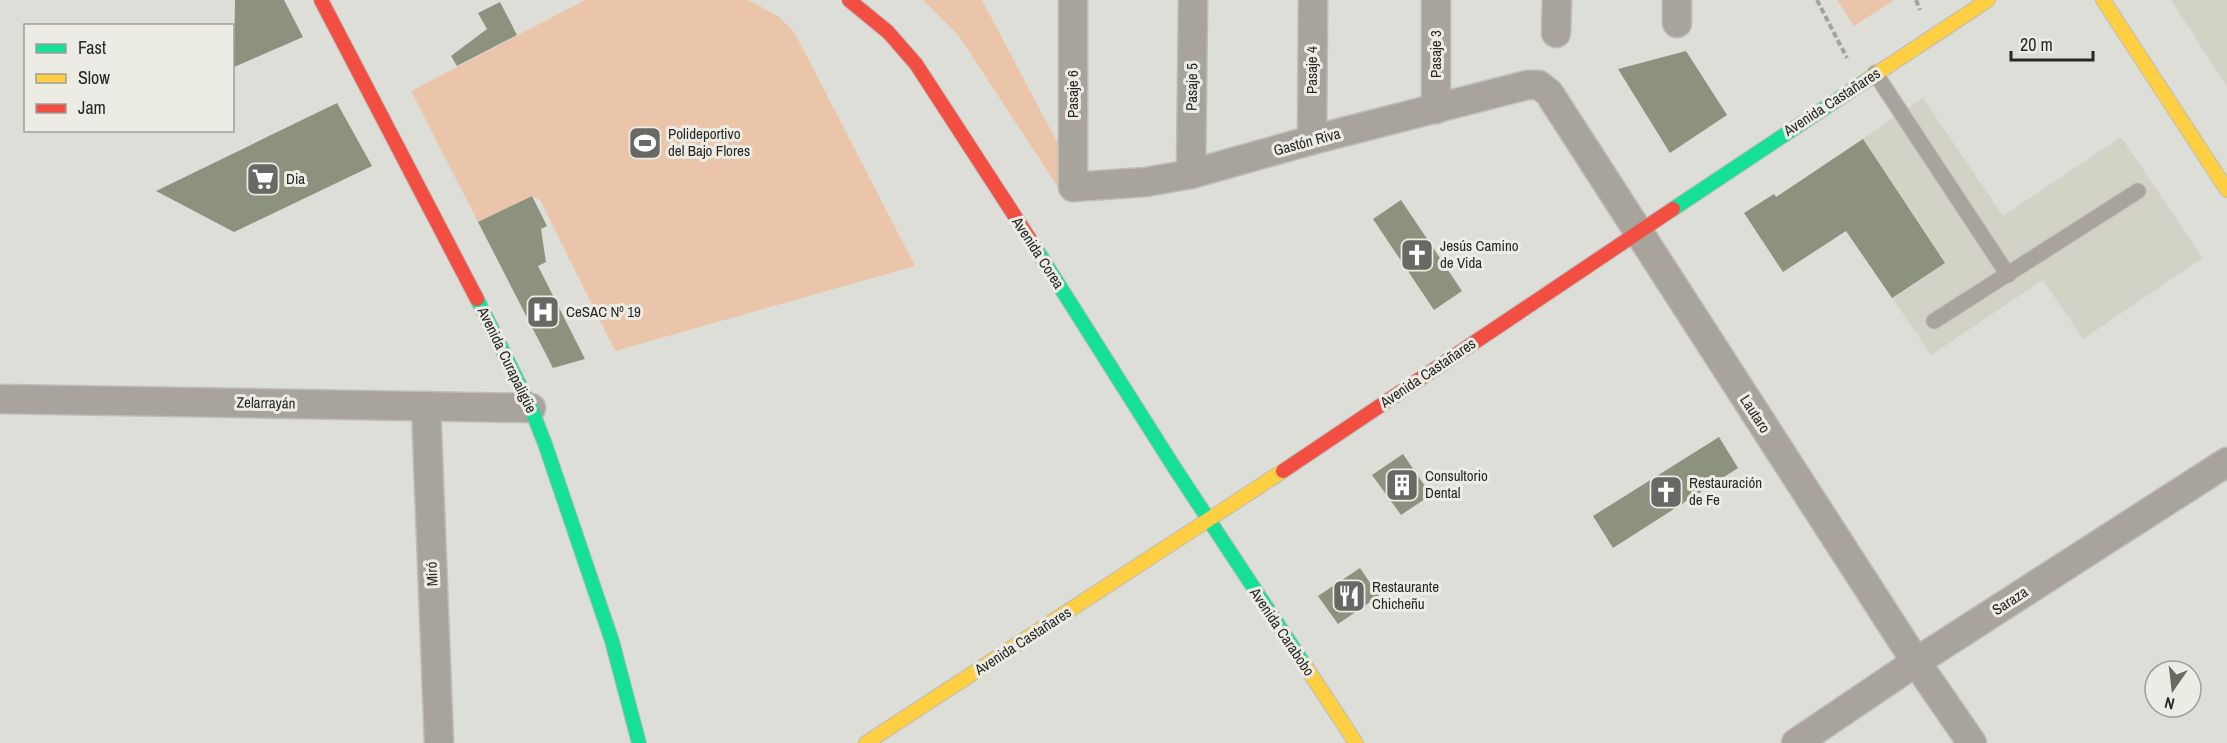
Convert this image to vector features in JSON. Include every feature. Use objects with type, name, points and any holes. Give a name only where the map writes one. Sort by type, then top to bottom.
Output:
[{"type":"main road","name":"Avenida Curapaligüe","points":[[321,0],[531,408],[612,641],[639,743]]},
{"type":"main road","name":"Avenida Corea","points":[[849,0],[888,32],[916,64],[1209,521]]},
{"type":"main road","name":"Avenida Castañares","points":[[866,743],[1209,521],[1861,82],[1988,0]]},
{"type":"main road","points":[[2103,0],[2227,190]]},
{"type":"main road","name":"Avenida Carabobo","points":[[1209,521],[1356,743]]},
{"type":"street","name":"Pasaje 6","points":[[1073,0],[1073,187]]},
{"type":"street","name":"Pasaje 5","points":[[1191,174],[1193,0]]},
{"type":"street","name":"Pasaje 4","points":[[1312,140],[1313,0]]},
{"type":"street","name":"Pasaje 3","points":[[1436,0],[1436,109]]},
{"type":"street","points":[[1557,0],[1557,33]]},
{"type":"street","name":"Gastón Riva","points":[[1073,187],[1146,182],[1191,174],[1312,140],[1527,85],[1539,85]]},
{"type":"street","name":"Lautaro","points":[[1539,85],[1549,93],[1916,662],[1972,743]]},
{"type":"street","name":"Zelarrayán","points":[[0,399],[531,408]]},
{"type":"street","name":"Miró","points":[[426,406],[439,743]]},
{"type":"street","name":"Saraza","points":[[1796,743],[1916,662],[2227,462]]},
{"type":"lane","points":[[1875,74],[2008,275]]},
{"type":"lane","points":[[1934,321],[2138,191]]},
{"type":"path","points":[[1817,0],[1861,82]]},
{"type":"shaded area","name":"Polideportivo del Bajo Flores","points":[[585,0],[748,0],[778,16],[794,32],[915,266],[615,351],[540,200],[532,196],[478,222],[411,91]]},
{"type":"shaded area","points":[[923,0],[982,0],[1058,144],[1067,147],[1065,198],[959,36]]},
{"type":"shaded area","points":[[1837,0],[1894,0],[1854,26]]},
{"type":"shaded area","points":[[2171,0],[2227,0],[2227,87]]},
{"type":"shaded area","points":[[1923,98],[2003,216],[2121,137],[2203,258],[2083,339],[2043,280],[1931,355],[1809,175]]},
{"type":"building","points":[[235,0],[284,0],[303,37],[234,67]]},
{"type":"building","points":[[500,2],[517,35],[457,66],[451,56],[487,29],[478,13]]},
{"type":"building","points":[[1686,51],[1727,115],[1670,153],[1618,69]]},
{"type":"building","name":"Dia","points":[[337,103],[372,166],[234,232],[156,191]]},
{"type":"building","points":[[1863,139],[1945,263],[1892,298],[1846,231],[1783,272],[1744,213],[1774,194],[1776,197]]},
{"type":"building","name":"CeSAC Nº 19","points":[[532,196],[547,226],[541,229],[546,262],[538,266],[585,359],[553,368],[478,222]]},
{"type":"building","name":"Jesús Camino de Vida","points":[[1401,200],[1462,291],[1434,310],[1373,219]]},
{"type":"building","name":"Restauración de Fe","points":[[1719,437],[1738,468],[1613,548],[1593,516]]},
{"type":"building","name":"Consultorio Dental","points":[[1403,454],[1431,495],[1401,515],[1372,475]]},
{"type":"building","name":"Restaurante Chicheñu","points":[[1360,568],[1379,596],[1338,624],[1318,596]]},
{"type":"traffic: fast","points":[[1673,209],[1867,80]]},
{"type":"traffic: fast","points":[[1033,244],[1174,467],[1304,664]]},
{"type":"traffic: fast","points":[[477,299],[531,408],[545,444],[612,641],[639,743]]},
{"type":"traffic: slow","points":[[1867,80],[1988,0]]},
{"type":"traffic: slow","points":[[2103,0],[2227,190]]},
{"type":"traffic: slow","points":[[866,743],[1283,471]]},
{"type":"traffic: slow","points":[[1304,664],[1356,743]]},
{"type":"traffic: jam","points":[[321,0],[477,299]]},
{"type":"traffic: jam","points":[[849,0],[888,32],[916,64],[1033,244]]},
{"type":"traffic: jam","points":[[1283,471],[1673,209]]},
{"type":"place","name":"Polideportivo del Bajo Flores","points":[[645,143]]},
{"type":"place","name":"Dia","points":[[263,179]]},
{"type":"place","name":"Jesús Camino de Vida","points":[[1417,255]]},
{"type":"place","name":"CeSAC Nº 19","points":[[543,312]]},
{"type":"place","name":"Consultorio Dental","points":[[1402,485]]},
{"type":"place","name":"Restauración de Fe","points":[[1666,492]]},
{"type":"place","name":"Restaurante Chicheñu","points":[[1349,596]]}]
